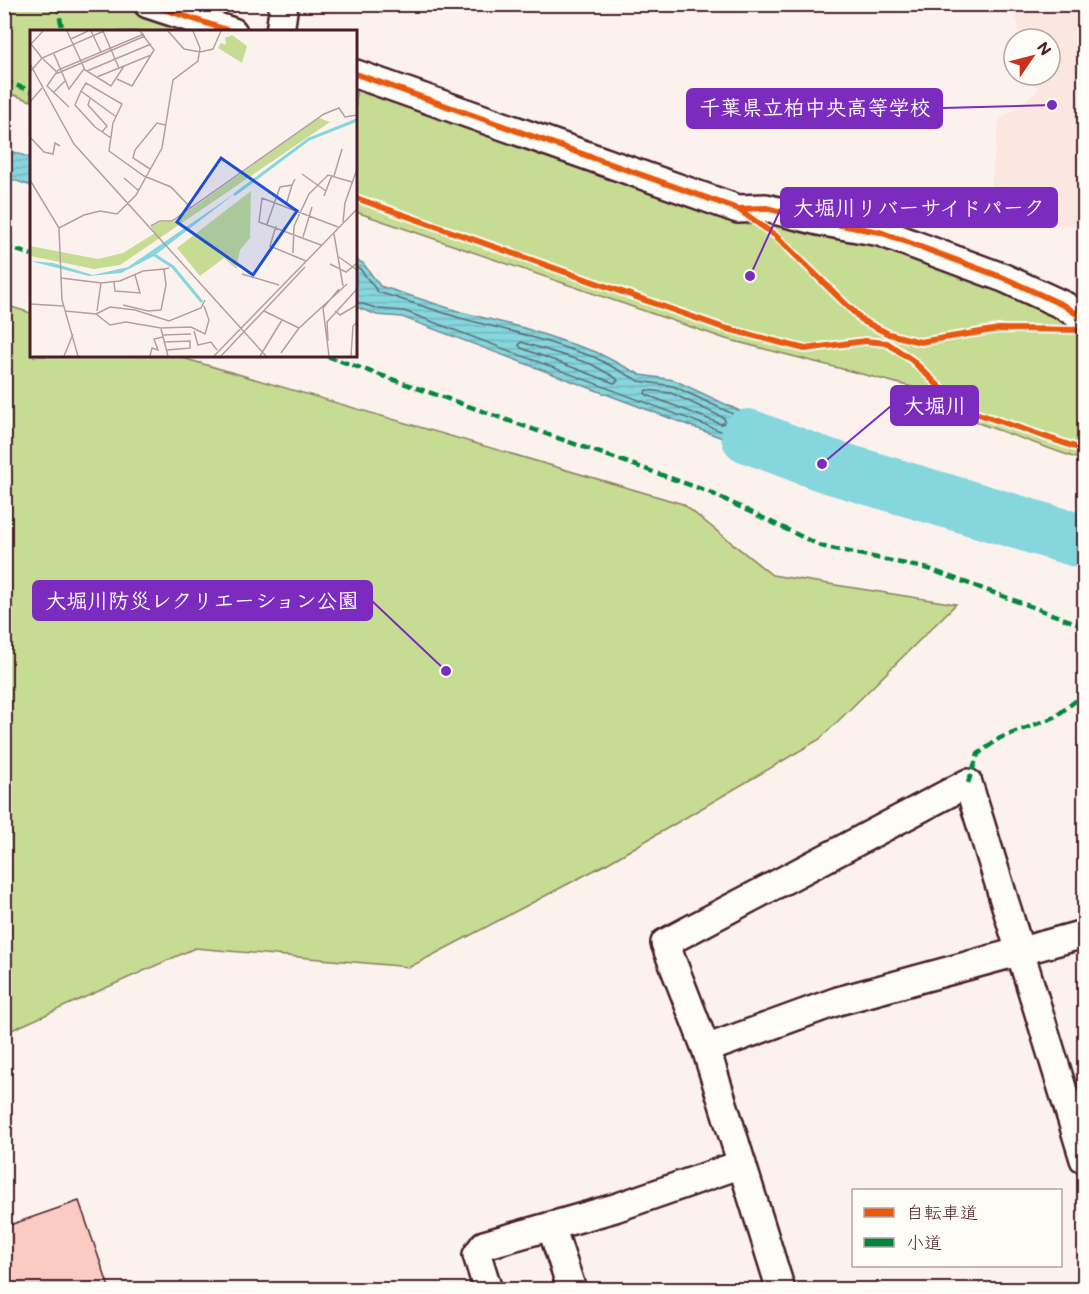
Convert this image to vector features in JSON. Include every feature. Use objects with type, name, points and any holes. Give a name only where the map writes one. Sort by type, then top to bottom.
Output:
[{"type":"street","points":[[148,4],[227,30]]},
{"type":"street","points":[[280,30],[284,4]]},
{"type":"street","points":[[357,74],[738,209],[766,208],[818,221],[880,232],[1004,279],[1065,306],[1084,319]]},
{"type":"street","points":[[781,1290],[706,1049],[665,943],[968,783],[1019,951],[1077,1112],[1084,1160]]},
{"type":"street","points":[[706,1049],[838,1001],[1084,934]]},
{"type":"street","points":[[488,1290],[477,1255],[484,1245],[615,1208],[742,1164]]},
{"type":"street","points":[[551,1226],[572,1290]]},
{"type":"shaded area","points":[[1012,5],[1084,5],[1084,227],[987,218],[999,120],[1038,91],[1037,87],[1062,87],[1062,27],[1018,27]]},
{"type":"green space","points":[[5,5],[116,5],[192,30],[30,30],[30,101],[5,92]]},
{"type":"green space","points":[[357,88],[456,122],[864,239],[1054,312],[1084,338],[1084,461],[981,424],[912,387],[726,339],[357,212]]},
{"type":"green space","points":[[5,305],[30,313],[30,357],[179,357],[683,504],[772,575],[956,604],[820,739],[608,863],[410,967],[195,948],[5,1033]]},
{"type":"water","points":[[4,149],[30,158],[30,186],[5,177]]},
{"type":"water","points":[[357,260],[363,263],[380,286],[461,312],[524,328],[596,352],[641,375],[674,380],[821,449],[815,473],[402,317],[377,315],[357,307]]},
{"type":"building","points":[[79,1201],[110,1290],[4,1290],[4,1227]]},
{"type":"waterway","points":[[748,436],[822,464],[1084,542]]},
{"type":"marked path","points":[[57,4],[63,30]]},
{"type":"marked path","points":[[4,81],[30,90]]},
{"type":"marked path","points":[[4,246],[30,254]]},
{"type":"marked path","points":[[330,357],[707,491],[821,546],[929,569],[1084,626]]},
{"type":"marked path","points":[[968,783],[978,754],[1000,738],[1055,717],[1083,695],[1084,691]]},
{"type":"cycle path","points":[[148,4],[227,30]]},
{"type":"cycle path","points":[[357,74],[738,209],[766,208],[818,221],[880,232],[1004,278],[1065,306],[1084,319]]},
{"type":"cycle path","points":[[357,198],[724,328],[805,349],[865,341],[887,343],[912,360],[961,408],[1084,450]]},
{"type":"cycle path","points":[[738,209],[776,236],[863,321],[889,334],[920,342],[999,329],[1084,330]]},
{"type":"place","name":"千葉県立柏中央高等学校","points":[[1052,105]]},
{"type":"place","name":"大堀川リバーサイドパーク","points":[[750,276]]},
{"type":"place","name":"大堀川","points":[[822,464]]},
{"type":"place","name":"大堀川防災レクリエーション公園","points":[[446,671]]}]
